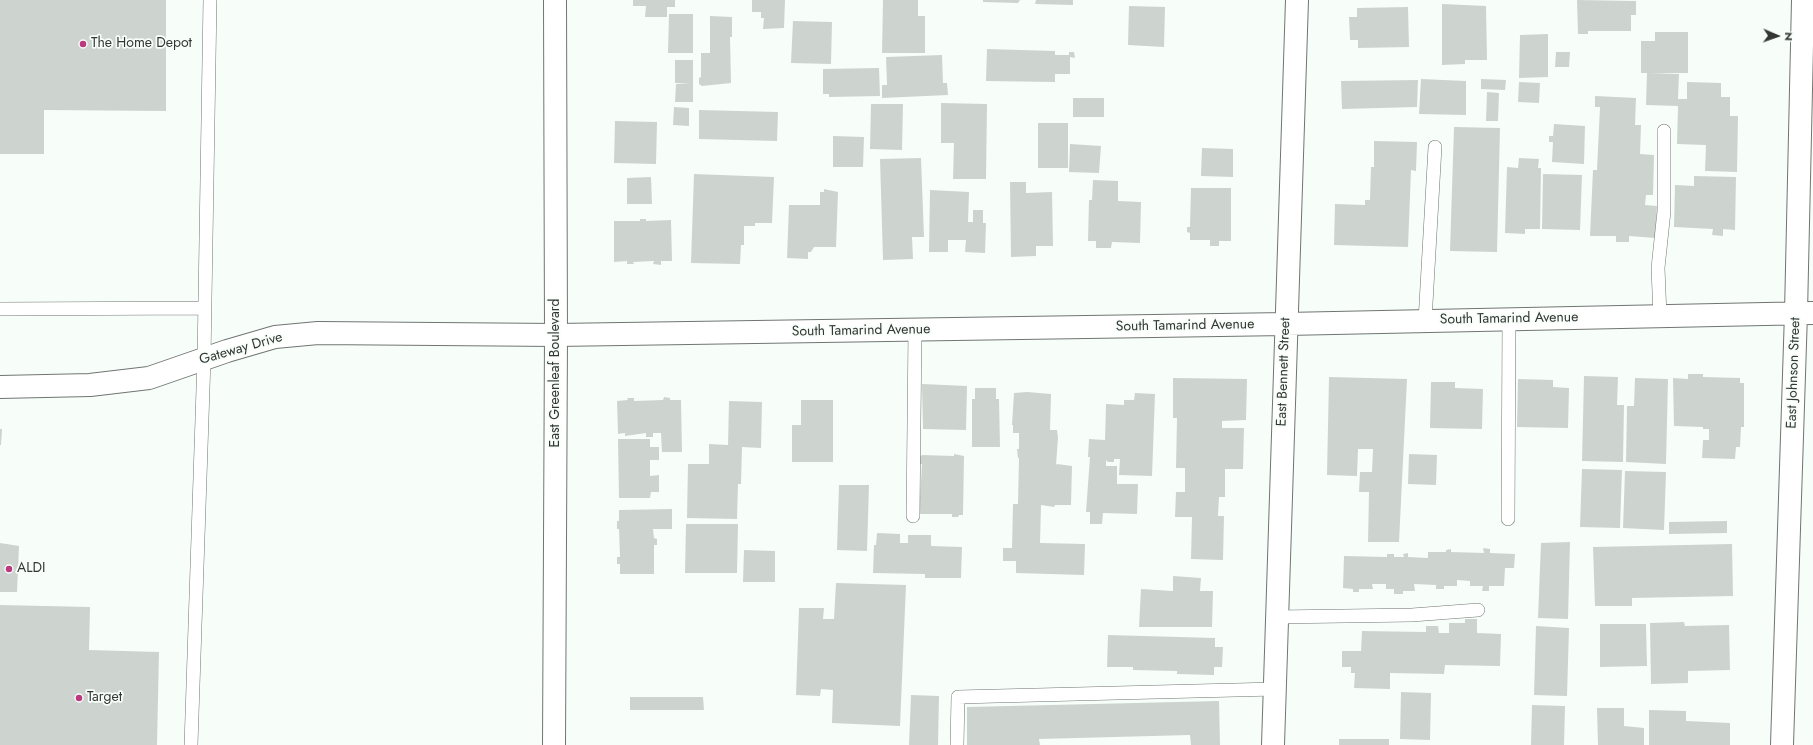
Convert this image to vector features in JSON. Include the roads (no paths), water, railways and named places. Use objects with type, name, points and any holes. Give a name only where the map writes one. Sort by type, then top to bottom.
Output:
[{"type":"street","name":"East Greenleaf Boulevard","points":[[554,745],[556,335],[555,0]]},
{"type":"street","name":"East Bennett Street","points":[[1273,745],[1297,0]]},
{"type":"street","name":"East Johnson Street","points":[[1782,745],[1804,313],[1803,0]]},
{"type":"street","name":"South Tamarind Avenue","points":[[556,335],[1286,324],[1804,313]]},
{"type":"street","name":"Gateway Drive","points":[[0,387],[90,385],[149,378],[275,337],[318,333],[556,335]]},
{"type":"lane","points":[[191,745],[204,359],[210,0]]},
{"type":"lane","points":[[1660,316],[1658,268],[1664,211],[1664,131]]},
{"type":"lane","points":[[1425,321],[1435,147]]},
{"type":"lane","points":[[0,309],[204,308]]},
{"type":"lane","points":[[1508,519],[1509,319]]},
{"type":"lane","points":[[913,516],[915,330]]},
{"type":"lane","points":[[1277,617],[1412,615],[1478,610]]},
{"type":"lane","points":[[957,745],[958,697],[1275,689]]},
{"type":"place","name":"The Home Depot","points":[[83,44]]},
{"type":"place","name":"ALDI","points":[[9,569]]},
{"type":"place","name":"Target","points":[[79,698]]}]
